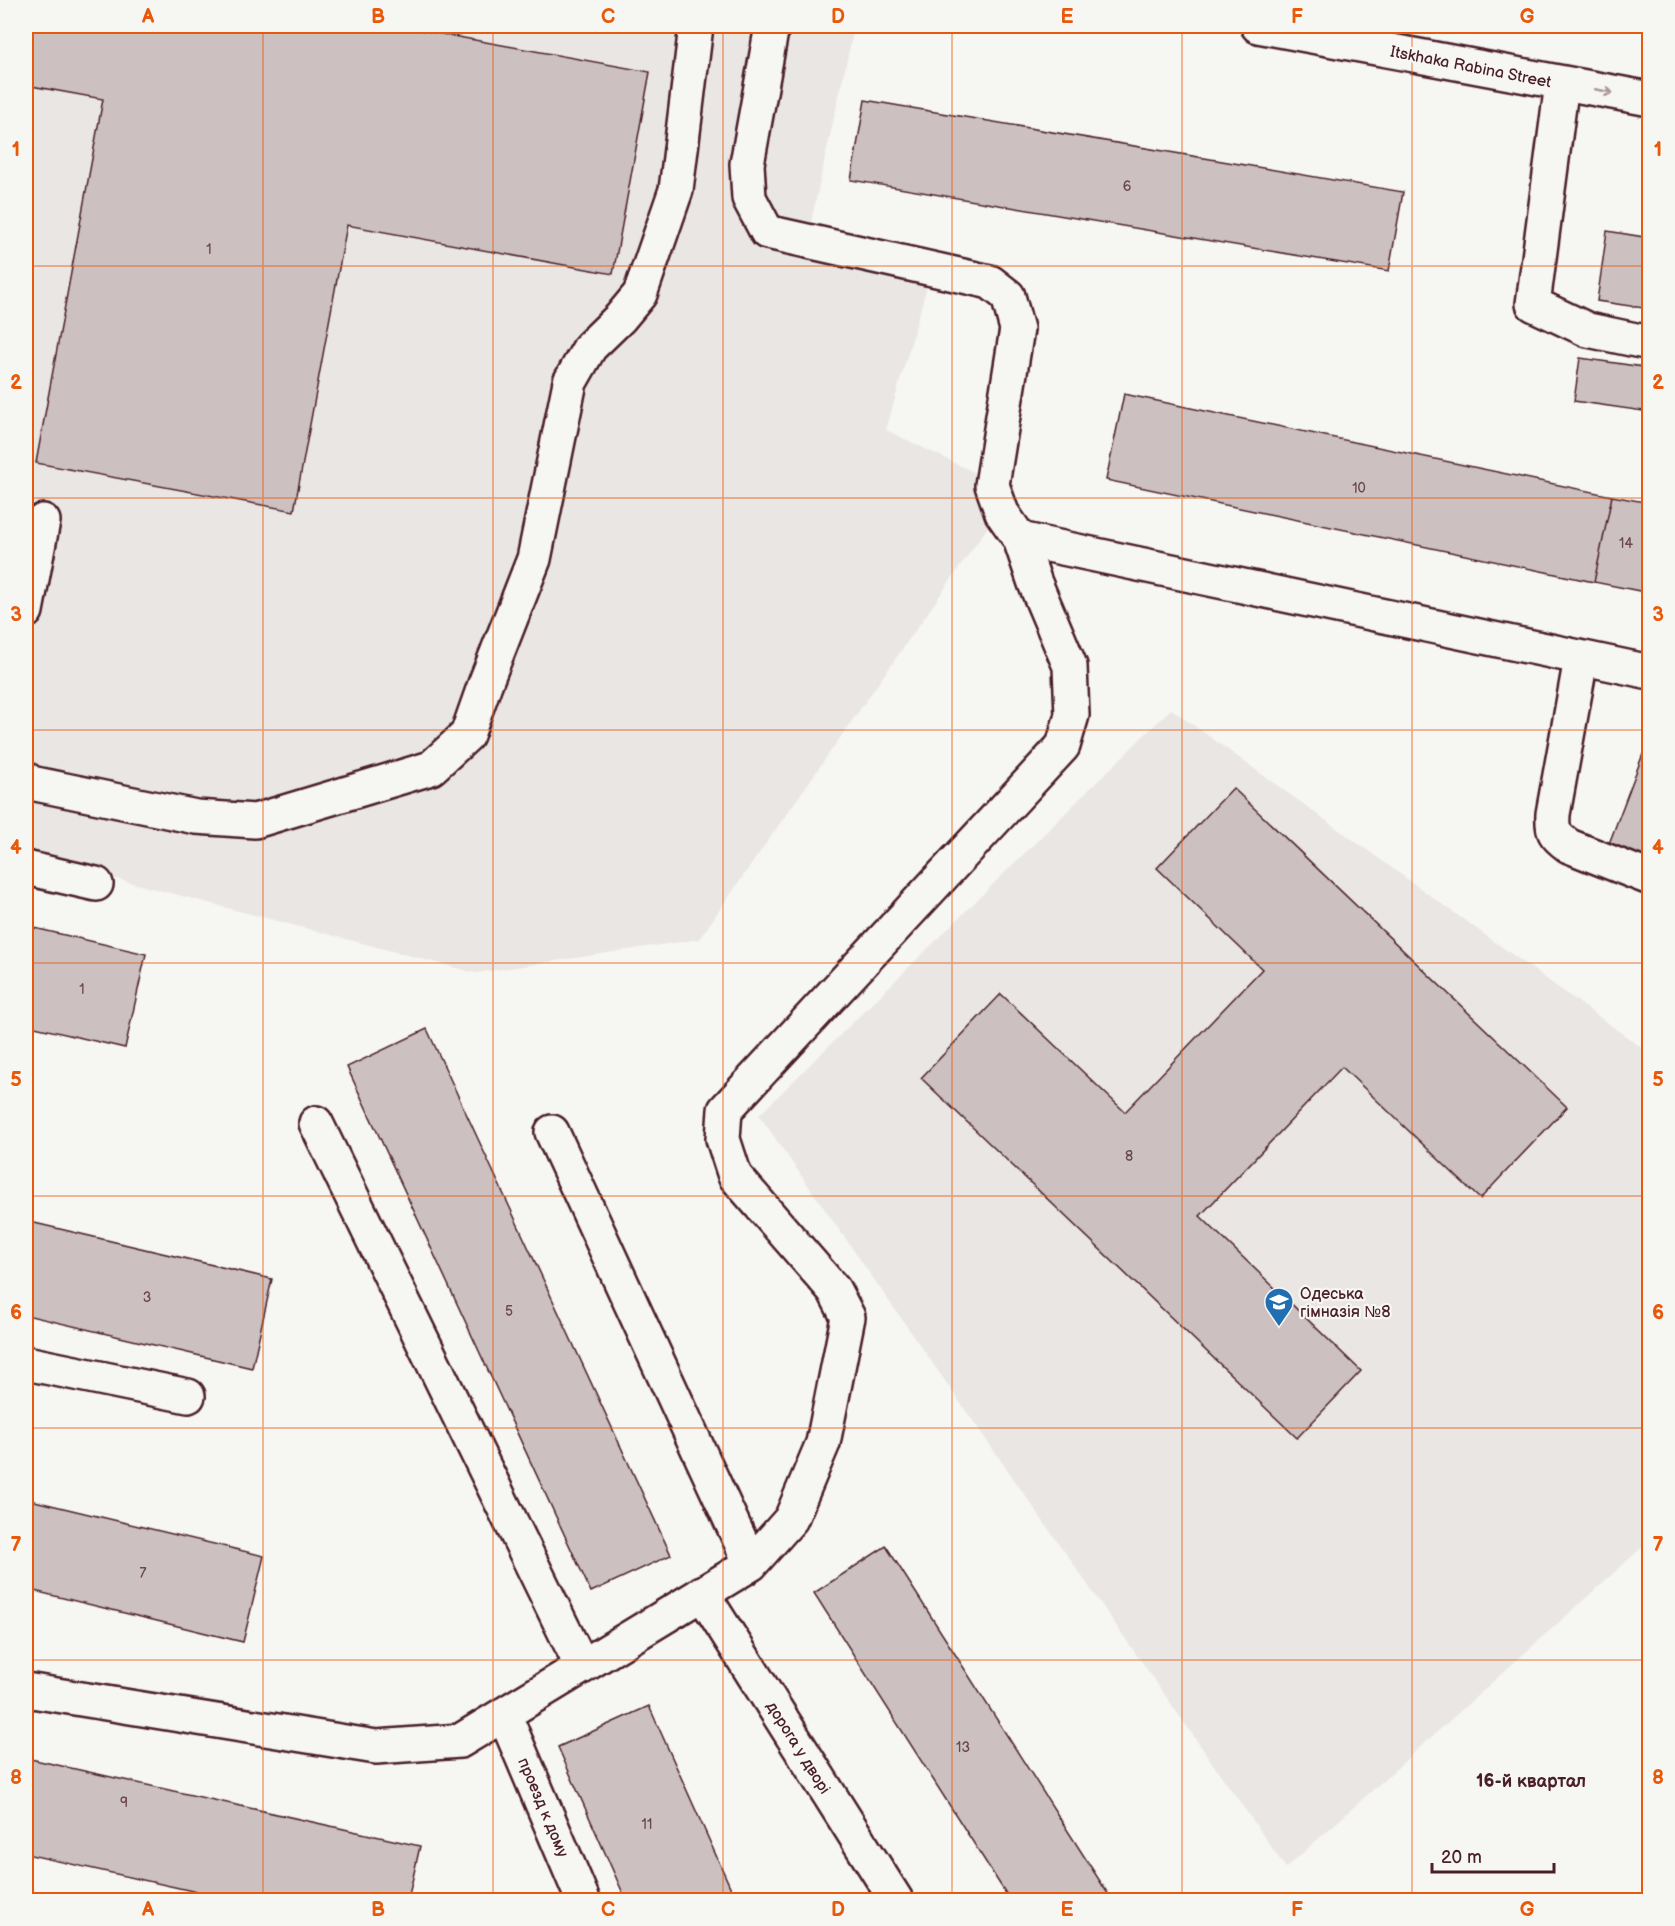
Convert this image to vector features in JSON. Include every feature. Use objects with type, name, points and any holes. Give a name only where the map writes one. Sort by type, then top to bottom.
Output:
[{"type":"main road","points":[[26,779],[31,783],[196,817],[255,821],[430,768],[467,735],[534,559],[570,382],[590,346],[620,318],[640,294],[676,190],[696,26]]},
{"type":"main road","points":[[26,1690],[376,1747],[460,1741],[751,1564],[791,1519],[822,1443],[848,1317],[834,1290],[735,1176],[723,1139],[725,1110],[1064,746],[1072,715],[1070,666],[1035,583],[1020,539],[1002,513],[992,485],[1017,329],[1008,296],[990,282],[767,232],[749,198],[747,164],[772,26]]},
{"type":"main road","name":"Itskhaka Rabina Street","points":[[1258,26],[1650,99]]},
{"type":"main road","points":[[1562,82],[1533,304],[1588,330],[1650,343]]},
{"type":"main road","points":[[26,611],[43,521]]},
{"type":"main road","points":[[1020,539],[1650,672]]},
{"type":"main road","points":[[1581,659],[1552,829],[1559,839],[1569,846],[1650,878]]},
{"type":"main road","points":[[26,868],[96,884]]},
{"type":"main road","points":[[316,1123],[582,1667]]},
{"type":"main road","points":[[552,1132],[751,1564]]},
{"type":"main road","points":[[26,1363],[188,1396]]},
{"type":"main road","name":"дорога у дворі","points":[[702,1593],[896,1900]]},
{"type":"main road","name":"проезд к дому","points":[[504,1714],[583,1900]]},
{"type":"shaded area","points":[[26,26],[842,26],[854,28],[807,239],[933,265],[886,430],[1013,491],[699,939],[476,973],[26,855]]},
{"type":"shaded area","name":"Одеська гімназія №8","points":[[1171,709],[1649,1053],[1649,1541],[1286,1868],[759,1115]]},
{"type":"building","points":[[26,26],[398,26],[650,72],[613,274],[347,225],[294,511],[36,463],[103,99],[26,85]]},
{"type":"building","points":[[865,100],[1403,192],[1389,271],[851,180]]},
{"type":"building","points":[[1607,231],[1650,238],[1650,309],[1597,301]]},
{"type":"building","points":[[1580,358],[1650,368],[1650,412],[1574,401]]},
{"type":"building","points":[[1124,394],[1612,496],[1594,582],[1106,480]]},
{"type":"building","points":[[1612,496],[1650,503],[1650,593],[1594,582]]},
{"type":"building","points":[[1643,754],[1650,756],[1650,865],[1607,849]]},
{"type":"building","points":[[1233,788],[1567,1107],[1480,1199],[1342,1067],[1200,1216],[1361,1371],[1297,1438],[921,1078],[1001,994],[1125,1112],[1262,969],[1157,868]]},
{"type":"building","points":[[26,926],[146,954],[125,1048],[26,1025]]},
{"type":"building","points":[[427,1029],[671,1555],[591,1592],[347,1067]]},
{"type":"building","points":[[26,1221],[272,1279],[252,1368],[26,1315]]},
{"type":"building","points":[[26,1499],[264,1556],[243,1642],[26,1589]]},
{"type":"building","points":[[886,1546],[1112,1900],[1010,1900],[814,1593]]},
{"type":"building","points":[[649,1706],[736,1900],[626,1900],[558,1747]]},
{"type":"building","points":[[26,1758],[420,1846],[408,1900],[233,1900],[26,1854]]},
{"type":"tram line","points":[[1635,26],[1650,28]]},
{"type":"place","name":"Одеська гімназія №8","points":[[1279,1328]]},
{"type":"district","name":"16-й квартал","points":[[1531,1781]]}]
